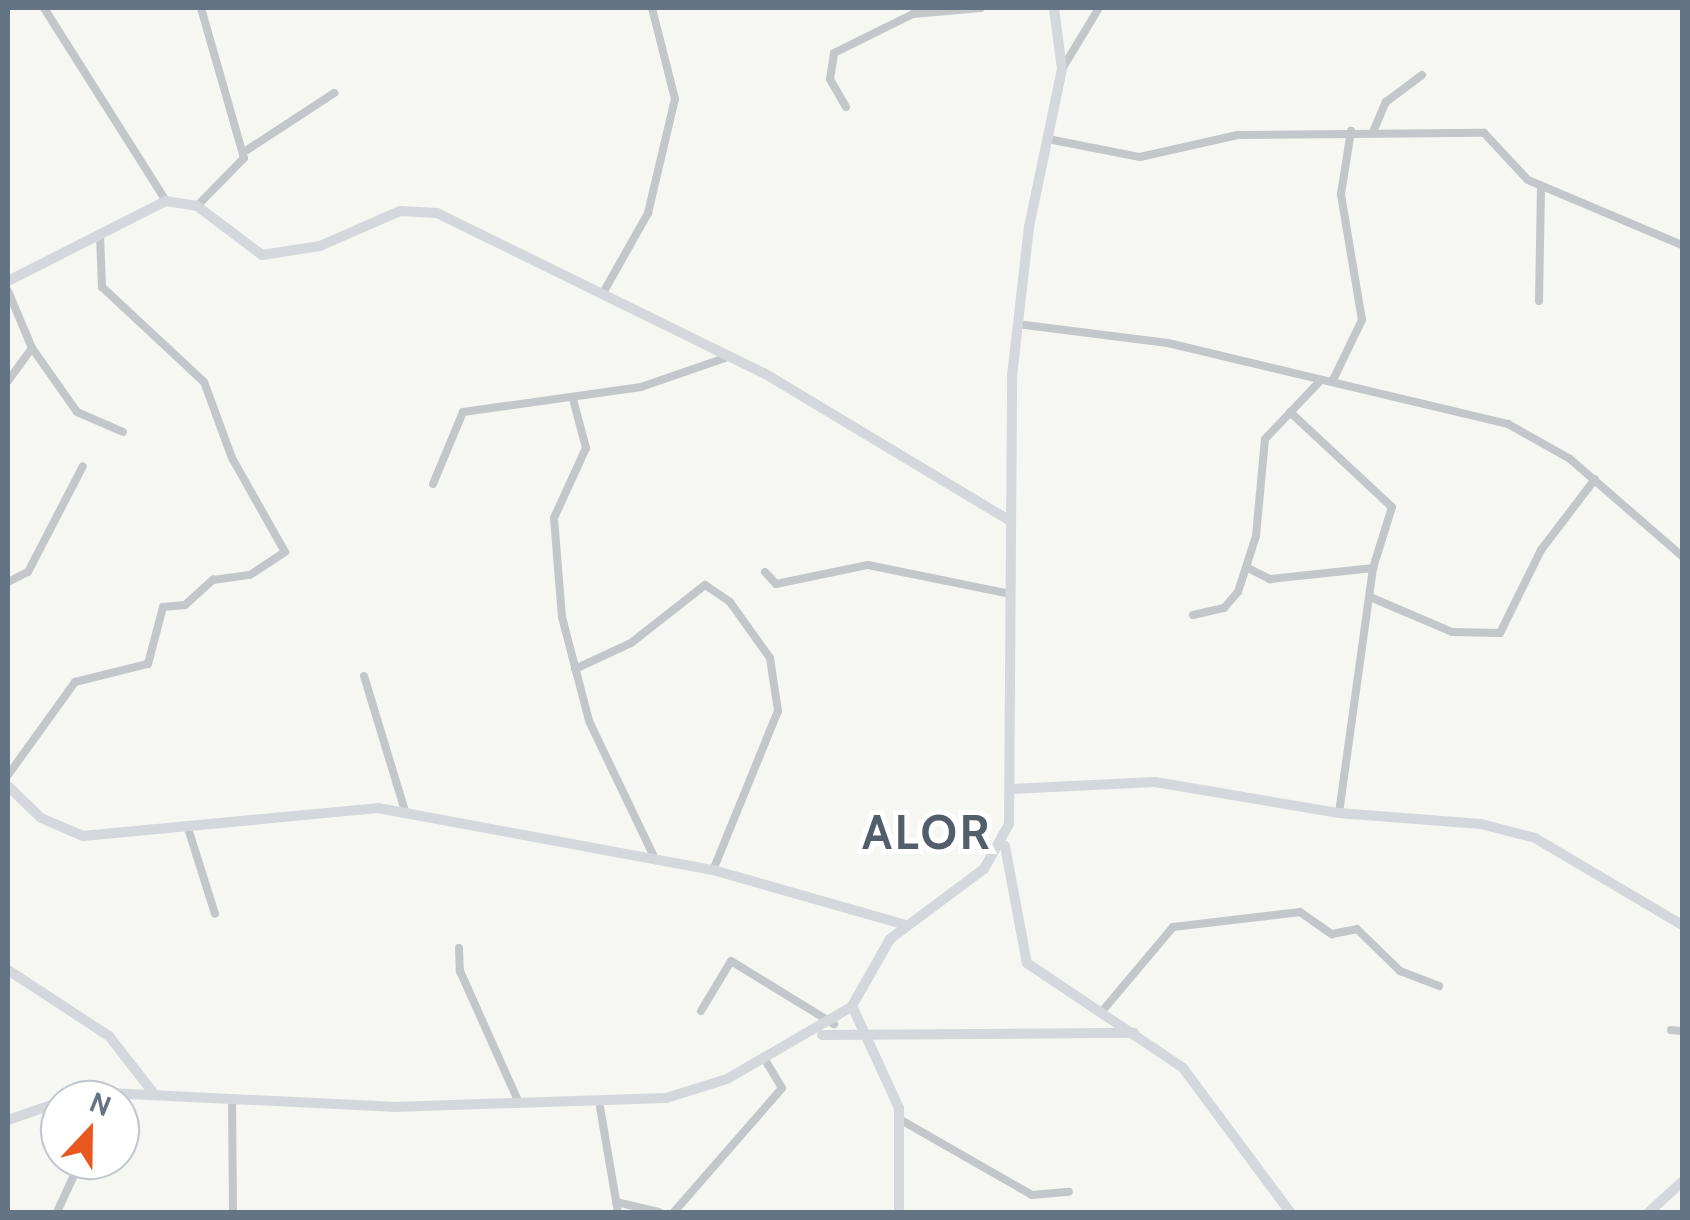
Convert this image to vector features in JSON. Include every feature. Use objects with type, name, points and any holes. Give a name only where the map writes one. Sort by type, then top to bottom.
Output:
[{"type":"main road","points":[[1054,8],[1062,70],[1017,324],[1010,521],[1011,789],[1004,842],[1027,962],[1144,1036],[1212,1098],[1290,1212]]},
{"type":"main road","points":[[8,281],[100,229],[166,202],[197,206],[262,256],[320,246],[419,208],[730,356],[1010,521]]},
{"type":"main road","points":[[1011,789],[1156,782],[1339,813],[1535,838],[1682,924]]},
{"type":"main road","points":[[8,786],[41,818],[83,836],[351,807],[405,811],[714,870],[903,924]]},
{"type":"main road","points":[[140,1095],[600,1107],[700,1089],[834,1024],[852,1006],[903,924],[984,868],[1004,842]]},
{"type":"main road","points":[[8,970],[109,1036],[154,1095]]},
{"type":"main road","points":[[852,1006],[901,1120],[899,1212]]},
{"type":"main road","points":[[1108,1031],[1115,1018]]},
{"type":"main road","points":[[812,1036],[1108,1031],[1144,1036]]},
{"type":"main road","points":[[8,1120],[40,1105]]},
{"type":"main road","points":[[1650,1212],[1682,1182]]},
{"type":"street","points":[[44,8],[166,202]]},
{"type":"street","points":[[201,8],[244,152]]},
{"type":"street","points":[[603,293],[648,214],[675,98],[652,8]]},
{"type":"street","points":[[846,107],[830,78],[834,53],[913,14],[981,8]]},
{"type":"street","points":[[1062,70],[1099,8]]},
{"type":"street","points":[[1373,132],[1386,102],[1422,74]]},
{"type":"street","points":[[197,206],[244,152],[334,93]]},
{"type":"street","points":[[1048,140],[1140,156],[1238,135],[1350,131],[1493,136],[1540,187],[1682,243]]},
{"type":"street","points":[[1332,382],[1362,320],[1340,194],[1350,131]]},
{"type":"street","points":[[1540,187],[1540,301]]},
{"type":"street","points":[[8,775],[75,682],[148,664],[162,607],[185,605],[213,580],[250,576],[285,552],[232,458],[204,382],[102,287],[100,229]]},
{"type":"street","points":[[8,291],[32,348],[78,412],[123,432]]},
{"type":"street","points":[[1017,324],[1168,343],[1508,424],[1595,479],[1682,556]]},
{"type":"street","points":[[8,381],[32,348]]},
{"type":"street","points":[[433,484],[462,412],[574,399],[701,373],[730,356]]},
{"type":"street","points":[[1192,615],[1224,608],[1248,568],[1262,449],[1320,380]]},
{"type":"street","points":[[574,399],[586,448],[554,518],[552,542],[588,721],[655,858]]},
{"type":"street","points":[[1290,412],[1390,498],[1373,568],[1339,813]]},
{"type":"street","points":[[8,582],[28,572],[82,466]]},
{"type":"street","points":[[1370,597],[1452,632],[1500,633],[1541,550],[1595,479]]},
{"type":"street","points":[[764,572],[776,584],[868,565],[1010,594]]},
{"type":"street","points":[[1248,568],[1270,579],[1373,568]]},
{"type":"street","points":[[575,669],[631,643],[705,585],[770,658],[778,711],[714,870]]},
{"type":"street","points":[[364,676],[405,811]]},
{"type":"street","points":[[187,825],[215,914]]},
{"type":"street","points":[[1104,1009],[1173,927],[1300,912],[1332,934],[1357,929],[1400,970],[1440,986]]},
{"type":"street","points":[[459,948],[460,971],[520,1107]]},
{"type":"street","points":[[701,1011],[731,961],[834,1024]]},
{"type":"street","points":[[1671,1030],[1682,1031]]},
{"type":"street","points":[[674,1212],[782,1088],[765,1060]]},
{"type":"street","points":[[232,1099],[234,1212]]},
{"type":"street","points":[[600,1107],[618,1212]]},
{"type":"street","points":[[901,1120],[1032,1195],[1069,1192]]},
{"type":"street","points":[[58,1212],[73,1180]]},
{"type":"street","points":[[616,1202],[659,1212]]},
{"type":"district","name":"ALOR","points":[[927,833]]}]
